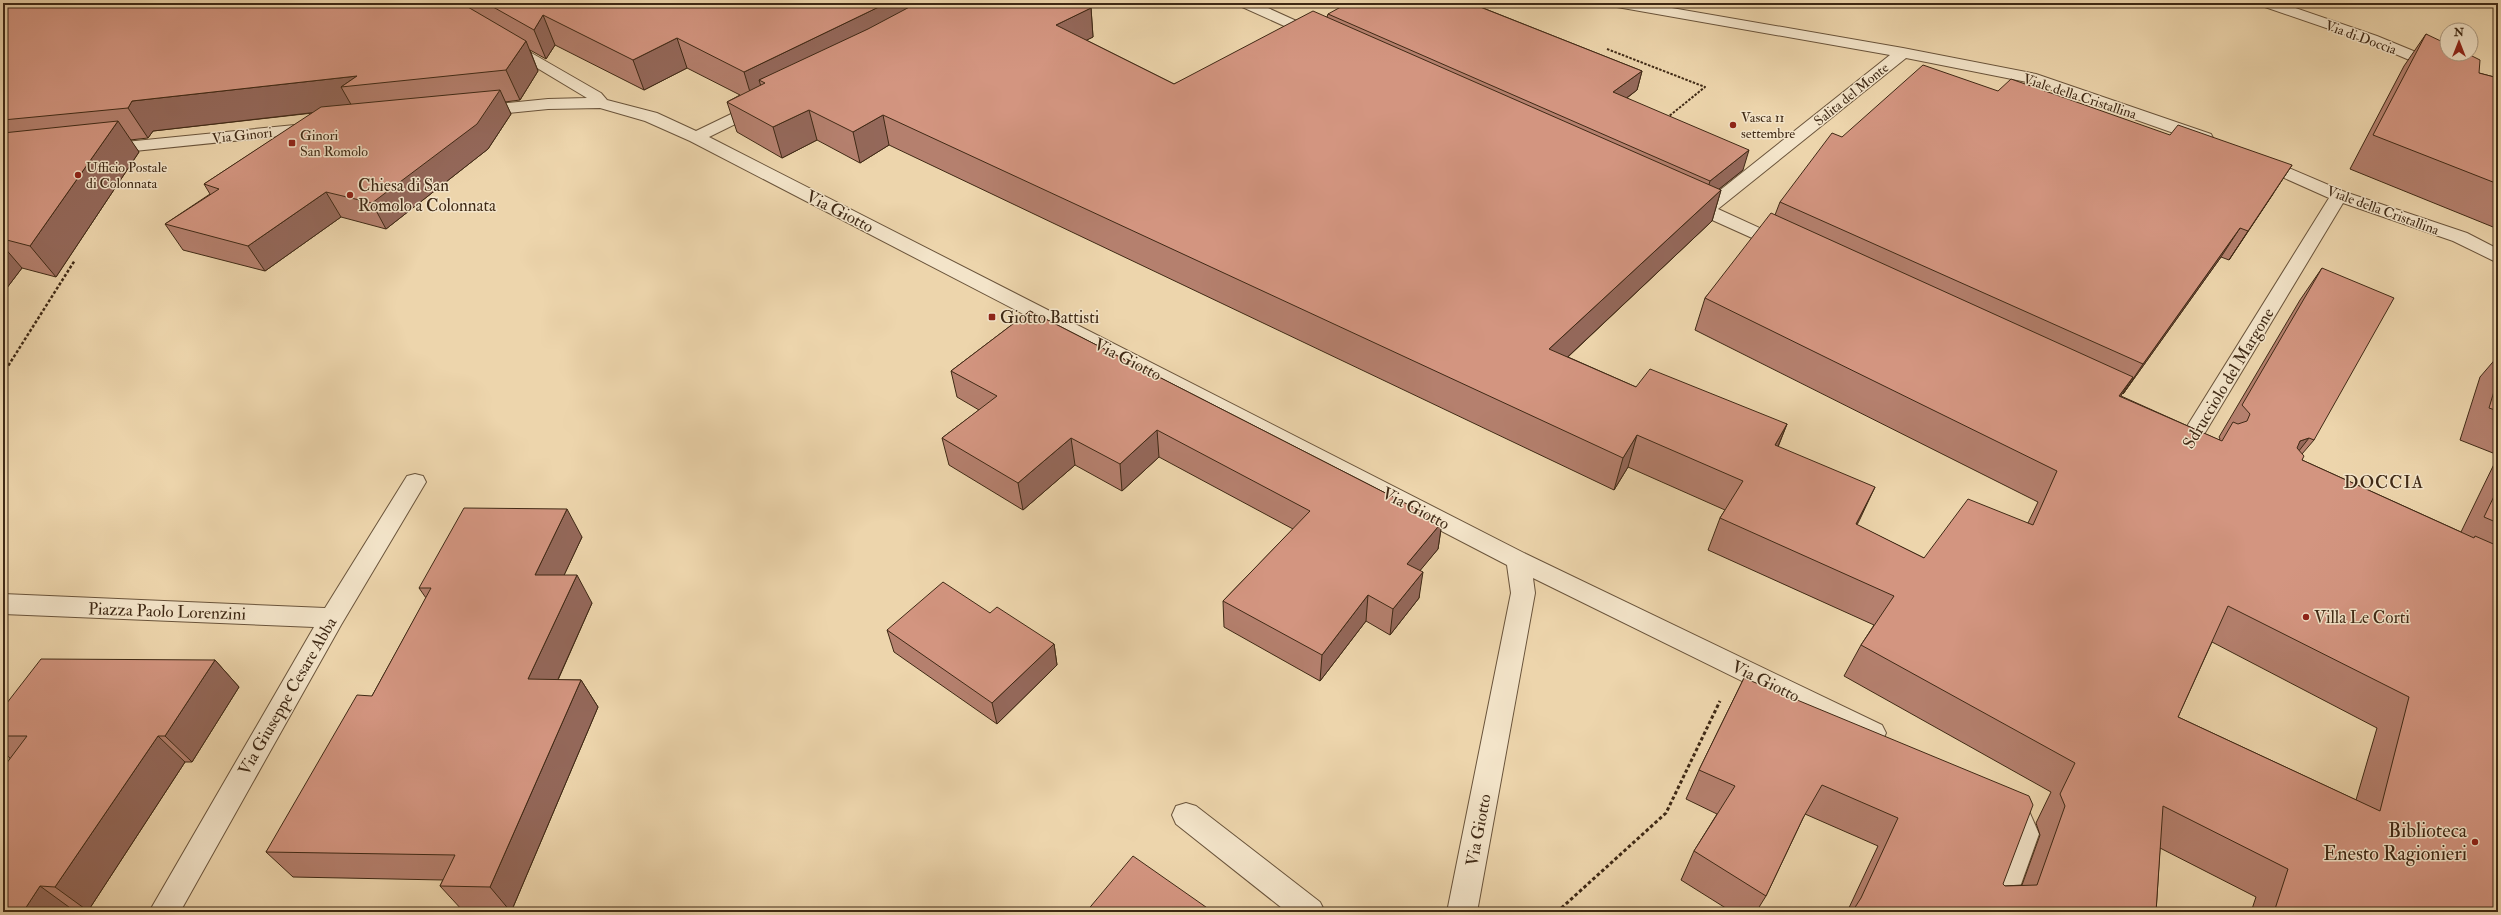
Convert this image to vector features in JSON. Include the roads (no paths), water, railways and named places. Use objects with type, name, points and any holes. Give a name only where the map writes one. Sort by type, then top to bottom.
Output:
[{"type":"street","points":[[1245,3],[1332,42]]},
{"type":"street","name":"Viale della Cristallina","points":[[1617,3],[1903,53],[2036,79],[2216,142]]},
{"type":"street","name":"Via di Doccia","points":[[2267,3],[2372,39],[2454,73]]},
{"type":"street","points":[[492,35],[595,96],[601,103]]},
{"type":"street","name":"Salita del Monte","points":[[1706,210],[1903,53]]},
{"type":"street","points":[[696,137],[772,100]]},
{"type":"street","points":[[462,113],[548,104],[601,103]]},
{"type":"street","name":"Via Giotto","points":[[601,103],[651,117],[696,137],[1518,560],[1894,743]]},
{"type":"street","name":"Via Ginori","points":[[87,150],[330,126]]},
{"type":"street","name":"Viale della Cristallina","points":[[2246,154],[2339,196],[2460,238],[2498,257]]},
{"type":"street","points":[[1671,195],[1799,254]]},
{"type":"street","name":"Sdrucciolo del Margone","points":[[2192,436],[2339,196]]},
{"type":"street","name":"Via Giuseppe Cesare Abba","points":[[164,912],[332,618],[415,482]]},
{"type":"street","name":"Via Giotto","points":[[1462,912],[1523,593],[1518,560]]},
{"type":"street","name":"Piazza Paolo Lorenzini","points":[[3,604],[332,618]]},
{"type":"street","points":[[1996,912],[2025,834],[2003,800]]},
{"type":"street","points":[[1186,815],[1310,912]]},
{"type":"place","name":"Vasca 11 settembre","points":[[1733,125]]},
{"type":"place","name":"Ginori San Romolo","points":[[292,143]]},
{"type":"place","name":"Ufficio Postale di Colonnata","points":[[78,175]]},
{"type":"place","name":"Chiesa di San Romolo a Colonnata","points":[[350,195]]},
{"type":"place","name":"Giotto Battisti","points":[[992,317]]},
{"type":"place","name":"Villa Le Corti","points":[[2306,617]]},
{"type":"place","name":"Biblioteca Enesto Ragionieri","points":[[2475,842]]},
{"type":"district","name":"DOCCIA","points":[[2384,482]]}]
